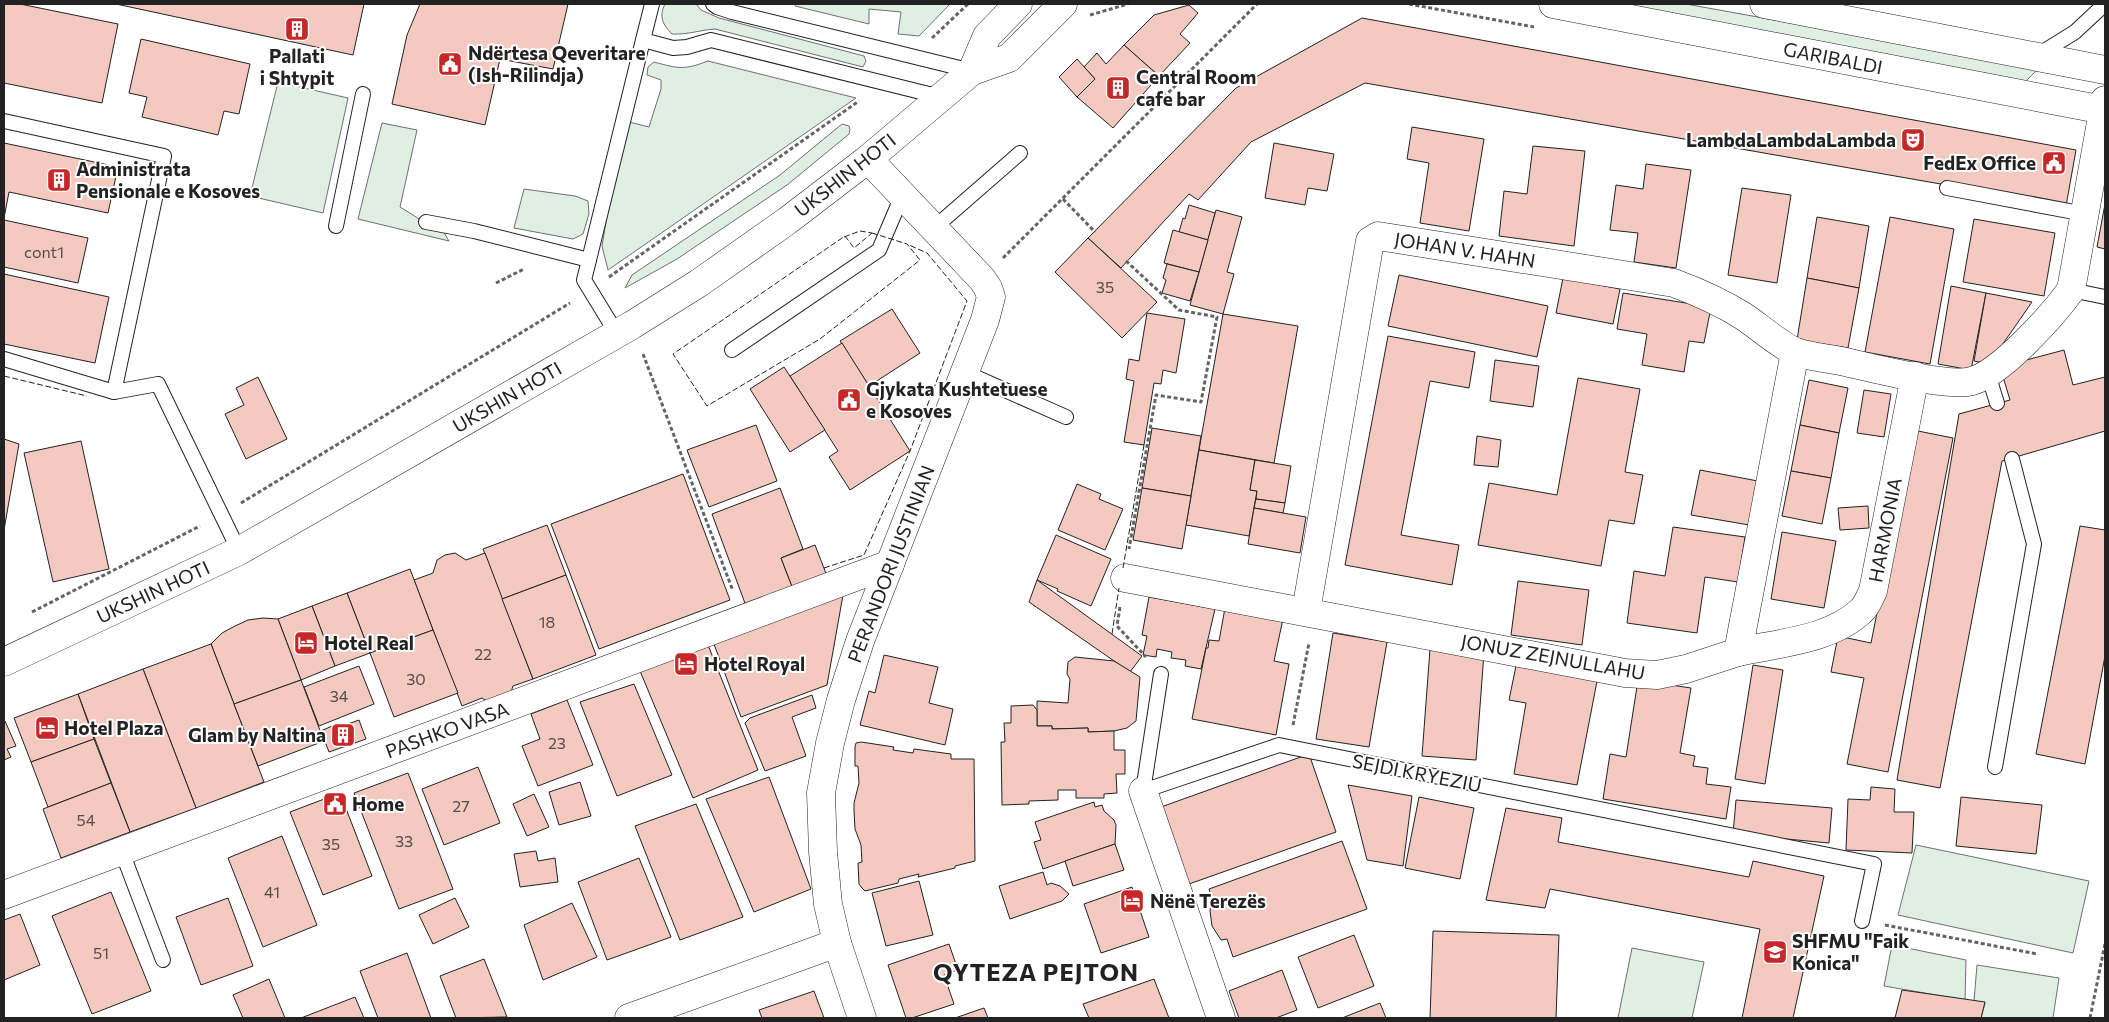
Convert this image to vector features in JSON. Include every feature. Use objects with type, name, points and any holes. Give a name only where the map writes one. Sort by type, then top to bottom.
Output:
[{"type":"street","name":"UKSHIN HOTI","points":[[972,71],[987,36],[1018,4]]},
{"type":"street","name":"UKSHIN HOTI","points":[[4,662],[238,551],[625,330],[707,278],[787,221],[868,159],[972,71],[1009,58],[1063,4]]},
{"type":"street","name":"GARIBALDI","points":[[1552,4],[2104,105]]},
{"type":"street","points":[[1764,4],[2105,70]]},
{"type":"street","points":[[1988,374],[2049,318],[2071,290],[2104,105]]},
{"type":"street","name":"PERANDORI JUSTINIAN","points":[[862,1018],[837,943],[827,895],[823,852],[822,793],[830,743],[841,700],[860,641],[989,307],[991,297],[982,279],[868,159]]},
{"type":"street","name":"JOHAN V. HAHN","points":[[1310,612],[1370,241],[1378,236],[1674,283],[1708,296],[1741,315],[1795,352],[1954,382],[1970,382],[1988,374]]},
{"type":"street","points":[[1738,652],[1795,352]]},
{"type":"street","name":"HARMONIA","points":[[1738,652],[1823,633],[1846,623],[1863,609],[1873,591],[1915,376]]},
{"type":"street","name":"PASHKO VASA","points":[[4,895],[890,564]]},
{"type":"street","name":"JONUZ ZEJNULLAHU","points":[[1124,578],[1625,673],[1657,675],[1686,669],[1738,652]]},
{"type":"street","points":[[1143,791],[1221,1018]]},
{"type":"street","points":[[629,1018],[837,943]]},
{"type":"lane","points":[[625,330],[590,291],[584,280],[652,4]]},
{"type":"lane","points":[[714,4],[732,12],[972,71]]},
{"type":"lane","points":[[2037,56],[2074,32],[2105,4]]},
{"type":"lane","points":[[643,40],[673,48],[687,47],[711,40],[942,98]]},
{"type":"lane","points":[[336,226],[363,94]]},
{"type":"lane","points":[[4,121],[164,156],[114,392]]},
{"type":"lane","points":[[934,228],[1020,153]]},
{"type":"lane","points":[[1947,188],[2086,214]]},
{"type":"lane","points":[[732,350],[879,250],[902,196]]},
{"type":"lane","points":[[426,222],[474,231],[589,260]]},
{"type":"lane","points":[[2071,290],[2105,297]]},
{"type":"lane","points":[[4,359],[114,392],[158,384],[238,551]]},
{"type":"lane","points":[[964,372],[1066,417]]},
{"type":"lane","points":[[1988,374],[1997,404]]},
{"type":"lane","points":[[1995,767],[2034,544],[2012,459]]},
{"type":"lane","points":[[1143,791],[1161,674]]},
{"type":"lane","name":"SEJDI KRYEZIU","points":[[1143,791],[1279,745],[1874,864],[1862,921]]},
{"type":"lane","points":[[122,852],[163,960]]},
{"type":"path","points":[[912,57],[968,4]]},
{"type":"path","points":[[982,279],[1257,4]]},
{"type":"path","points":[[30,614],[222,515],[590,291],[884,83]]},
{"type":"path","points":[[1063,199],[1095,232]]},
{"type":"path","points":[[1126,262],[1179,310],[1217,317],[1201,402],[1156,395],[1124,578],[1117,626],[1161,674]]},
{"type":"path","points":[[625,330],[736,599]]},
{"type":"path","points":[[1289,747],[1310,612]]},
{"type":"path","points":[[1862,921],[2037,954]]},
{"type":"path","points":[[2090,1018],[2105,944]]},
{"type":"green space","points":[[665,4],[696,4],[701,10],[719,18],[864,56],[866,61],[863,67],[715,29],[672,34],[662,20]]},
{"type":"green space","points":[[796,4],[950,4],[919,36],[898,34],[901,12],[869,9],[869,24],[795,6]]},
{"type":"green space","points":[[1583,4],[1686,4],[2039,68],[2023,84]]},
{"type":"green space","points":[[708,61],[856,98],[608,270],[602,246],[608,210],[629,122],[649,127],[661,89],[661,80],[647,75],[648,67],[654,62],[682,68]]},
{"type":"green space","points":[[278,82],[348,98],[323,213],[250,196]]},
{"type":"green space","points":[[382,123],[417,130],[400,207],[421,220],[440,226],[449,241],[358,219]]},
{"type":"green space","points":[[842,124],[849,126],[849,134],[787,185],[677,259],[625,288],[632,275],[780,175]]},
{"type":"green space","points":[[524,189],[575,196],[588,201],[589,214],[583,234],[573,239],[514,228]]},
{"type":"green space","points":[[1916,845],[2089,881],[2073,953],[1898,915]]},
{"type":"green space","points":[[1892,945],[1966,960],[1965,1000],[1884,986]]},
{"type":"green space","points":[[1632,948],[1704,962],[1692,1018],[1618,1018]]},
{"type":"green space","points":[[1977,965],[2059,978],[2053,1018],[1981,1018],[1985,1003],[1974,1001]]},
{"type":"building","points":[[4,4],[20,4],[118,24],[102,103],[4,83]]},
{"type":"building","name":"Pallati i Shtypit","points":[[116,4],[364,4],[353,55]]},
{"type":"building","name":"Ndërtesa Qeveritare (Ish-Rilindja)","points":[[420,4],[568,4],[553,69],[500,59],[485,125],[392,104],[407,35]]},
{"type":"building","points":[[1189,5],[1198,13],[1180,34],[1190,43],[1159,76],[1124,45],[1154,15]]},
{"type":"building","points":[[1362,18],[2076,150],[2066,206],[1365,83],[1251,142],[1198,200],[1189,194],[1121,268],[1088,238],[1236,88]]},
{"type":"building","points":[[141,39],[250,64],[239,114],[224,111],[218,135],[142,117],[147,97],[129,93]]},
{"type":"building","name":"Central Room cafe bar","points":[[1124,45],[1159,76],[1113,128],[1077,97],[1095,79],[1084,67],[1097,53],[1106,64]]},
{"type":"building","points":[[1077,59],[1095,79],[1077,97],[1059,77]]},
{"type":"building","points":[[1412,127],[1484,139],[1469,231],[1420,223],[1429,163],[1407,159]]},
{"type":"building","name":"Administrata Pensionale e Kosoves","points":[[4,143],[118,167],[108,213],[9,192],[4,218]]},
{"type":"building","points":[[1274,143],[1334,154],[1327,191],[1308,188],[1305,205],[1265,198]]},
{"type":"building","points":[[1533,146],[1585,151],[1574,246],[1499,236],[1504,191],[1527,194]]},
{"type":"building","points":[[1646,164],[1691,170],[1676,268],[1634,262],[1638,233],[1610,230],[1616,185],[1643,189]]},
{"type":"building","points":[[1742,188],[1791,195],[1777,283],[1728,275]]},
{"type":"building","points":[[2105,204],[2105,249],[2097,247]]},
{"type":"building","points":[[1189,205],[1215,213],[1208,240],[1179,232]]},
{"type":"building","points":[[1216,210],[1242,217],[1227,272],[1234,274],[1223,314],[1190,305]]},
{"type":"building","points":[[1817,217],[1869,226],[1859,288],[1807,278]]},
{"type":"building","points":[[1890,217],[1954,229],[1930,364],[1865,352]]},
{"type":"building","points":[[1974,219],[2055,233],[2044,296],[1963,282]]},
{"type":"building","name":"Administrata Pensionale e Kosoves","points":[[4,220],[88,238],[78,283],[4,267]]},
{"type":"building","points":[[1173,230],[1208,240],[1199,272],[1164,263]]},
{"type":"building","points":[[1088,238],[1157,302],[1122,338],[1055,272]]},
{"type":"building","points":[[1167,264],[1199,272],[1190,301],[1162,293],[1166,280],[1163,278]]},
{"type":"building","points":[[4,274],[109,297],[95,363],[4,344]]},
{"type":"building","points":[[1399,275],[1548,306],[1537,357],[1388,326]]},
{"type":"building","points":[[1563,278],[1620,289],[1613,324],[1556,313]]},
{"type":"building","points":[[1807,278],[1859,288],[1848,348],[1797,340]]},
{"type":"building","points":[[1951,286],[1986,293],[1971,370],[1938,364]]},
{"type":"building","points":[[1623,293],[1711,307],[1704,343],[1689,341],[1684,372],[1642,365],[1647,334],[1617,329]]},
{"type":"building","points":[[1986,293],[2032,302],[1989,364],[1974,361]]},
{"type":"building","points":[[892,309],[920,353],[869,386],[840,341]]},
{"type":"building","points":[[1147,313],[1185,319],[1176,373],[1163,370],[1161,384],[1154,383],[1144,445],[1124,442],[1134,381],[1126,379],[1129,359],[1139,361]]},
{"type":"building","points":[[1223,314],[1298,326],[1274,463],[1199,450]]},
{"type":"building","points":[[1388,336],[1475,352],[1469,388],[1430,381],[1401,535],[1459,545],[1452,585],[1345,565]]},
{"type":"building","points":[[842,343],[910,451],[850,490],[829,457],[838,451],[790,376]]},
{"type":"building","points":[[2064,350],[2073,385],[2105,377],[2105,431],[2002,461],[1940,788],[1897,780],[1959,414],[2010,400],[2000,367]]},
{"type":"building","points":[[1495,360],[1539,366],[1533,407],[1490,401]]},
{"type":"building","points":[[784,367],[825,430],[790,452],[750,389]]},
{"type":"building","points":[[258,377],[287,439],[246,459],[225,414],[244,405],[236,388]]},
{"type":"building","points":[[1578,378],[1640,389],[1625,472],[1643,475],[1634,524],[1609,520],[1601,566],[1478,545],[1489,483],[1557,495]]},
{"type":"building","points":[[1809,380],[1848,388],[1839,433],[1800,425]]},
{"type":"building","points":[[1864,390],[1891,394],[1884,437],[1857,433]]},
{"type":"building","points":[[756,425],[777,481],[709,507],[687,450]]},
{"type":"building","points":[[1800,425],[1839,433],[1831,478],[1791,471]]},
{"type":"building","points":[[1152,428],[1201,436],[1191,496],[1142,488]]},
{"type":"building","points":[[1913,430],[1953,438],[1888,772],[1847,764],[1864,678],[1831,672],[1838,636],[1871,643]]},
{"type":"building","points":[[1477,436],[1501,440],[1498,467],[1474,465]]},
{"type":"building","points":[[4,439],[19,444],[4,530]]},
{"type":"building","points":[[81,441],[109,569],[53,582],[24,453]]},
{"type":"building","points":[[1199,450],[1255,460],[1250,490],[1257,491],[1249,536],[1186,525]]},
{"type":"building","points":[[1255,460],[1291,466],[1285,503],[1256,499],[1257,491],[1250,490]]},
{"type":"building","points":[[1700,470],[1763,482],[1755,526],[1691,515]]},
{"type":"building","points":[[1791,471],[1831,478],[1822,524],[1782,516]]},
{"type":"building","points":[[683,474],[730,600],[599,649],[551,524]]},
{"type":"building","points":[[1077,484],[1101,494],[1099,499],[1123,509],[1105,550],[1058,530]]},
{"type":"building","points":[[780,488],[803,549],[781,558],[793,589],[746,606],[712,514]]},
{"type":"building","points":[[1142,488],[1191,496],[1182,549],[1133,540]]},
{"type":"building","points":[[1256,499],[1285,503],[1283,513],[1254,508]]},
{"type":"building","points":[[1868,506],[1869,528],[1840,530],[1838,508]]},
{"type":"building","points":[[1254,508],[1306,517],[1300,553],[1248,544]]},
{"type":"building","points":[[547,525],[566,575],[502,599],[483,549]]},
{"type":"building","points":[[2080,526],[2105,530],[2105,656],[2085,764],[2036,754]]},
{"type":"building","points":[[1673,527],[1745,537],[1738,582],[1705,577],[1697,633],[1627,623],[1634,571],[1665,576]]},
{"type":"building","points":[[1782,532],[1836,541],[1824,608],[1771,599]]},
{"type":"building","points":[[1056,535],[1111,559],[1091,606],[1037,580]]},
{"type":"building","points":[[815,545],[827,576],[793,589],[781,558]]},
{"type":"building","points":[[455,553],[466,560],[485,553],[533,679],[513,686],[509,698],[491,704],[482,698],[462,706],[414,580],[433,573],[437,560],[445,555]]},
{"type":"building","points":[[410,569],[433,630],[370,653],[347,593]]},
{"type":"building","points":[[566,575],[596,655],[533,679],[502,599]]},
{"type":"building","points":[[1037,580],[1142,656],[1130,672],[1029,602]]},
{"type":"building","points":[[1518,581],[1589,590],[1582,645],[1511,635]]},
{"type":"building","points":[[347,593],[370,653],[335,666],[312,606]]},
{"type":"building","points":[[843,595],[827,685],[741,717],[714,644]]},
{"type":"building","points":[[1149,597],[1215,609],[1201,669],[1185,666],[1186,660],[1171,658],[1172,652],[1157,649],[1156,657],[1143,655],[1147,636],[1142,635]]},
{"type":"building","points":[[312,606],[335,666],[301,680],[278,619]]},
{"type":"building","points":[[1225,608],[1283,619],[1274,661],[1289,664],[1276,735],[1192,719],[1206,648],[1208,648],[1209,640],[1219,641]]},
{"type":"building","points":[[278,619],[301,680],[234,704],[211,644],[222,633],[235,626],[248,620]]},
{"type":"building","points":[[433,630],[458,693],[394,717],[370,653]]},
{"type":"building","points":[[1333,633],[1387,642],[1369,747],[1316,739]]},
{"type":"building","points":[[211,644],[264,782],[196,808],[143,669]]},
{"type":"building","points":[[708,645],[758,770],[693,798],[640,671]]},
{"type":"building","points":[[1430,649],[1484,653],[1476,760],[1422,756]]},
{"type":"building","points":[[884,655],[938,667],[929,703],[953,709],[945,745],[860,725],[869,691],[875,693]]},
{"type":"building","points":[[1075,657],[1114,661],[1140,677],[1136,721],[1127,728],[1114,731],[1088,732],[1088,728],[1052,729],[1052,726],[1037,726],[1037,701],[1068,703],[1070,679],[1067,674],[1068,662]]},
{"type":"building","points":[[1517,661],[1598,676],[1577,785],[1514,774],[1526,703],[1509,700]]},
{"type":"building","points":[[1753,665],[1783,670],[1765,784],[1735,779]]},
{"type":"building","points":[[359,666],[374,704],[319,726],[304,687]]},
{"type":"building","points":[[143,669],[196,808],[130,832],[78,694]]},
{"type":"building","points":[[301,680],[324,741],[258,766],[234,704]]},
{"type":"building","points":[[1638,680],[1691,688],[1680,753],[1695,756],[1693,766],[1708,768],[1706,784],[1731,787],[1726,819],[1603,799],[1610,754],[1626,757]]},
{"type":"building","points":[[634,684],[672,775],[617,796],[580,702]]},
{"type":"building","points":[[78,694],[94,739],[31,762],[14,718]]},
{"type":"building","points":[[812,695],[816,708],[792,717],[806,756],[765,771],[745,723],[750,718]]},
{"type":"building","points":[[567,700],[593,765],[538,786],[522,746],[540,739],[531,714]]},
{"type":"building","points":[[1033,705],[1037,710],[1037,726],[1052,726],[1052,729],[1088,728],[1088,732],[1114,731],[1114,750],[1125,750],[1125,774],[1116,774],[1117,793],[1104,794],[1104,798],[1076,798],[1076,790],[1058,790],[1058,800],[1029,801],[1029,804],[1002,805],[1001,742],[1005,742],[1004,723],[1011,723],[1011,706]]},
{"type":"building","name":"Glam by Naltina","points":[[359,720],[366,739],[329,752],[321,731],[332,726],[334,729]]},
{"type":"building","points":[[4,722],[16,746],[7,749],[11,757],[4,760]]},
{"type":"building","points":[[94,739],[111,783],[48,807],[31,762]]},
{"type":"building","points":[[861,742],[894,747],[893,750],[913,753],[914,749],[951,754],[951,759],[974,759],[975,861],[918,877],[919,874],[899,879],[898,883],[865,891],[862,888],[859,884],[858,863],[862,862],[861,845],[855,829],[854,811],[859,783],[858,766],[855,766],[855,747],[856,743]]},
{"type":"building","points":[[1309,754],[1336,832],[1189,884],[1161,807]]},
{"type":"building","points":[[478,767],[500,823],[444,845],[422,789]]},
{"type":"building","points":[[408,773],[453,889],[399,909],[354,793]]},
{"type":"building","points":[[769,777],[811,889],[754,912],[706,799]]},
{"type":"building","points":[[580,782],[591,816],[559,825],[549,792]]},
{"type":"building","points":[[111,783],[130,832],[61,858],[43,809]]},
{"type":"building","points":[[1348,785],[1412,796],[1403,866],[1367,860]]},
{"type":"building","points":[[1871,787],[1895,789],[1894,812],[1914,812],[1912,853],[1846,850],[1848,799],[1870,800]]},
{"type":"building","points":[[340,793],[372,876],[323,895],[290,812]]},
{"type":"building","points":[[534,794],[549,827],[527,836],[513,804]]},
{"type":"building","points":[[1419,797],[1474,808],[1460,879],[1405,868]]},
{"type":"building","points":[[1961,797],[2042,805],[2036,854],[1956,846]]},
{"type":"building","points":[[1736,800],[1832,808],[1829,843],[1733,834]]},
{"type":"building","points":[[1094,802],[1095,807],[1102,805],[1104,811],[1114,820],[1116,825],[1115,844],[1043,869],[1034,842],[1041,840],[1035,822]]},
{"type":"building","points":[[696,804],[743,917],[680,940],[635,826]]},
{"type":"building","points":[[1506,808],[1562,818],[1558,842],[1749,877],[1753,861],[1824,876],[1793,1018],[1742,1018],[1760,929],[1550,889],[1545,908],[1486,900]]},
{"type":"building","points":[[282,836],[317,925],[263,947],[228,858]]},
{"type":"building","points":[[1342,841],[1367,909],[1233,957],[1227,939],[1221,940],[1212,926],[1210,911],[1212,898],[1209,889]]},
{"type":"building","points":[[1115,844],[1124,870],[1073,886],[1065,861]]},
{"type":"building","points":[[536,851],[538,861],[555,858],[558,882],[520,887],[514,854]]},
{"type":"building","points":[[639,858],[671,937],[607,960],[578,882]]},
{"type":"building","points":[[1043,872],[1047,885],[1051,883],[1060,886],[1069,894],[1062,901],[1010,919],[999,886]]},
{"type":"building","points":[[919,881],[933,935],[886,946],[872,893]]},
{"type":"building","points":[[1132,887],[1149,937],[1101,953],[1084,904]]},
{"type":"building","points":[[111,892],[151,991],[92,1014],[52,916]]},
{"type":"building","points":[[228,898],[253,966],[201,985],[176,917]]},
{"type":"building","points":[[455,898],[469,927],[433,944],[419,915]]},
{"type":"building","points":[[572,903],[597,957],[543,980],[524,925]]},
{"type":"building","points":[[20,914],[40,965],[4,980],[4,920]]},
{"type":"building","points":[[1433,931],[1559,935],[1556,1018],[1430,1018]]},
{"type":"building","points":[[1354,935],[1374,986],[1318,1008],[1298,957]]},
{"type":"building","points":[[949,944],[958,970],[944,975],[954,1004],[912,1018],[906,1018],[888,965]]},
{"type":"building","points":[[407,953],[431,1018],[378,1018],[360,971]]},
{"type":"building","points":[[484,959],[507,1017],[456,1018],[440,976]]},
{"type":"building","points":[[1282,970],[1297,1010],[1276,1018],[1239,1018],[1229,991]]},
{"type":"building","points":[[269,979],[285,1018],[243,1018],[233,995]]},
{"type":"building","points":[[1154,979],[1169,1018],[1089,1018],[1083,1004]]},
{"type":"building","points":[[1902,990],[1985,1002],[1981,1018],[1895,1018]]},
{"type":"building","points":[[814,991],[824,1018],[762,1018],[759,1010]]},
{"type":"building","points":[[355,997],[364,1018],[301,1018]]},
{"type":"building","points":[[1380,1003],[1386,1018],[1342,1018]]},
{"type":"building","points":[[984,1008],[988,1018],[955,1018]]},
{"type":"fence","points":[[844,237],[860,231],[872,233]]},
{"type":"fence","points":[[872,233],[907,244],[920,260],[820,339],[707,406],[673,354],[845,236],[854,248],[872,233]]},
{"type":"fence","points":[[824,568],[864,555],[910,451],[967,301],[927,253],[909,245]]},
{"type":"fence","points":[[4,376],[87,396]]},
{"type":"fence","points":[[1123,568],[1144,445]]},
{"type":"fence","points":[[1112,634],[1119,588]]},
{"type":"place","name":"Pallati i Shtypit","points":[[297,29]]},
{"type":"place","name":"Ndërtesa Qeveritare (Ish-Rilindja)","points":[[450,64]]},
{"type":"place","name":"Central Room cafe bar","points":[[1118,88]]},
{"type":"place","name":"LambdaLambdaLambda","points":[[1913,140]]},
{"type":"place","name":"FedEx Office","points":[[2054,163]]},
{"type":"place","name":"Administrata Pensionale e Kosoves","points":[[59,180]]},
{"type":"place","name":"Gjykata Kushtetuese e Kosoves","points":[[849,400]]},
{"type":"place","name":"Hotel Real","points":[[306,643]]},
{"type":"place","name":"Hotel Royal","points":[[686,664]]},
{"type":"place","name":"Hotel Plaza","points":[[47,728]]},
{"type":"place","name":"Glam by Naltina","points":[[343,735]]},
{"type":"place","name":"Home","points":[[335,804]]},
{"type":"place","name":"Nënë Terezës","points":[[1132,901]]},
{"type":"place","name":"SHFMU \"Faik Konica\"","points":[[1775,952]]},
{"type":"district","name":"QYTEZA PEJTON","points":[[1036,973]]}]
